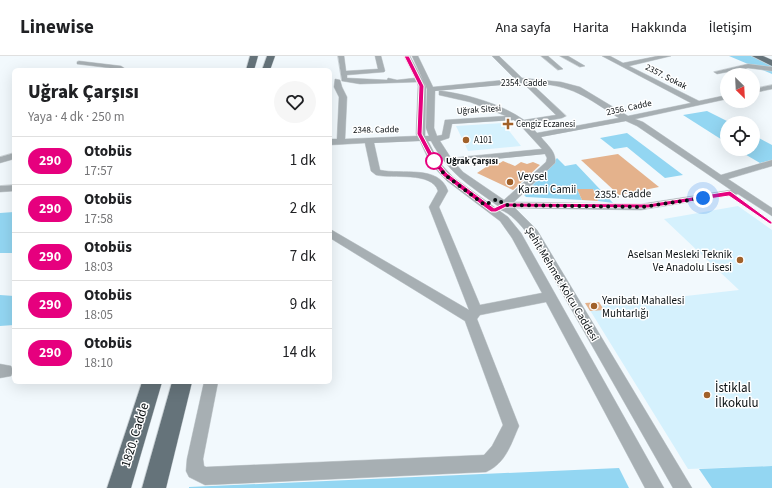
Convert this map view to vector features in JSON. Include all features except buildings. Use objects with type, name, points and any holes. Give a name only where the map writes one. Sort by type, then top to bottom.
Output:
[{"type":"main road","points":[[251,68],[254,56]]},
{"type":"main road","points":[[267,68],[271,56]]},
{"type":"main road","points":[[756,56],[772,63]]},
{"type":"main road","points":[[764,56],[772,59]]},
{"type":"main road","name":"1820. Cadde","points":[[119,488],[151,384]]},
{"type":"main road","points":[[154,488],[181,384]]},
{"type":"street","points":[[75,68],[85,56]]},
{"type":"street","points":[[341,56],[338,87],[343,97],[341,141]]},
{"type":"street","points":[[378,56],[382,71],[391,80],[396,82]]},
{"type":"street","name":"Şehit Mehmet Kolcu Caddesi","points":[[406,56],[419,80],[422,90],[419,129],[460,174],[495,205],[517,236],[655,488]]},
{"type":"street","name":"Şehit Mehmet Kolcu Caddesi","points":[[415,56],[437,90],[428,139],[440,169],[450,179],[525,224],[542,247],[683,488]]},
{"type":"street","points":[[495,56],[562,116],[522,123]]},
{"type":"street","points":[[544,56],[560,69]]},
{"type":"street","points":[[563,56],[582,66]]},
{"type":"street","name":"2357. Sokak","points":[[605,56],[698,103]]},
{"type":"street","points":[[622,65],[668,56]]},
{"type":"street","points":[[79,63],[121,68]]},
{"type":"street","points":[[718,72],[748,66],[772,69]]},
{"type":"street","points":[[339,79],[382,71]]},
{"type":"street","points":[[339,79],[360,82],[396,82],[419,80]]},
{"type":"street","name":"2354. Cadde","points":[[437,90],[523,81],[552,83],[576,88],[628,120],[640,124],[720,178],[772,222]]},
{"type":"street","points":[[760,90],[772,87]]},
{"type":"street","points":[[437,90],[445,97],[500,115],[512,116],[522,123],[548,152],[551,158],[550,163],[495,205]]},
{"type":"street","name":"2356. Cadde","points":[[534,136],[628,120],[720,98]]},
{"type":"street","name":"Uğrak Sitesi","points":[[428,139],[446,137],[448,122],[512,116]]},
{"type":"street","name":"2354. Cadde","points":[[628,120],[632,126],[735,192],[772,213]]},
{"type":"street","name":"2348. Cadde","points":[[332,142],[428,139]]},
{"type":"street","points":[[211,384],[195,459],[195,471],[205,476],[486,463],[497,455],[511,426],[434,207],[443,191],[440,184],[431,177],[379,173],[376,171],[369,141]]},
{"type":"street","points":[[448,161],[548,152]]},
{"type":"street","points":[[0,160],[12,157]]},
{"type":"street","points":[[720,178],[772,162]]},
{"type":"street","points":[[760,166],[772,173]]},
{"type":"street","points":[[0,189],[12,188]]},
{"type":"street","name":"2355. Cadde","points":[[495,205],[642,207],[735,192]]},
{"type":"street","points":[[332,234],[473,315],[550,296]]},
{"type":"shaded area","points":[[729,56],[751,56],[772,65],[772,74]]},
{"type":"shaded area","points":[[707,111],[720,118],[720,139],[683,115]]},
{"type":"shaded area","name":"Uğrak Çarşısı","points":[[503,123],[521,146],[468,151],[456,126]]},
{"type":"shaded area","points":[[627,133],[683,175],[665,178],[627,147],[614,149],[600,138]]},
{"type":"shaded area","points":[[760,139],[772,145],[772,160],[760,163],[748,156],[760,156]]},
{"type":"shaded area","points":[[557,158],[565,166],[576,164],[613,203],[598,201],[593,189],[577,189],[582,200],[526,197],[524,195]]},
{"type":"shaded area","name":"İstiklal İlkokulu","points":[[738,206],[772,230],[772,466],[688,469],[588,307],[739,290],[664,219]]},
{"type":"shaded area","points":[[12,212],[12,253],[0,253],[0,213]]},
{"type":"shaded area","points":[[0,295],[12,296],[12,325],[0,326]]},
{"type":"shaded area","points":[[772,466],[772,488],[712,488],[699,469]]},
{"type":"shaded area","points":[[619,468],[629,488],[189,488],[189,487]]},
{"type":"bus line","name":"290","points":[[407,56],[422,86],[419,129],[422,139],[432,159],[445,175],[493,211],[505,205],[648,206],[730,193],[772,222]]},
{"type":"place","name":"Cengiz Eczanesi","points":[[508,124]]},
{"type":"place","name":"A101","points":[[466,140]]},
{"type":"place","name":"Uğrak Çarşısı","points":[[434,161]]},
{"type":"place","name":"Veysel Karani Camii","points":[[510,182]]},
{"type":"place","name":"Aselsan Mesleki Teknik Ve Anadolu Lisesi","points":[[740,260]]},
{"type":"place","name":"Yenibatı Mahallesi Muhtarlığı","points":[[594,306]]},
{"type":"place","name":"İstiklal İlkokulu","points":[[707,395]]},
{"type":"route","points":[[434,161],[445,175],[485,205],[497,199],[505,205],[642,207],[703,198]]}]
